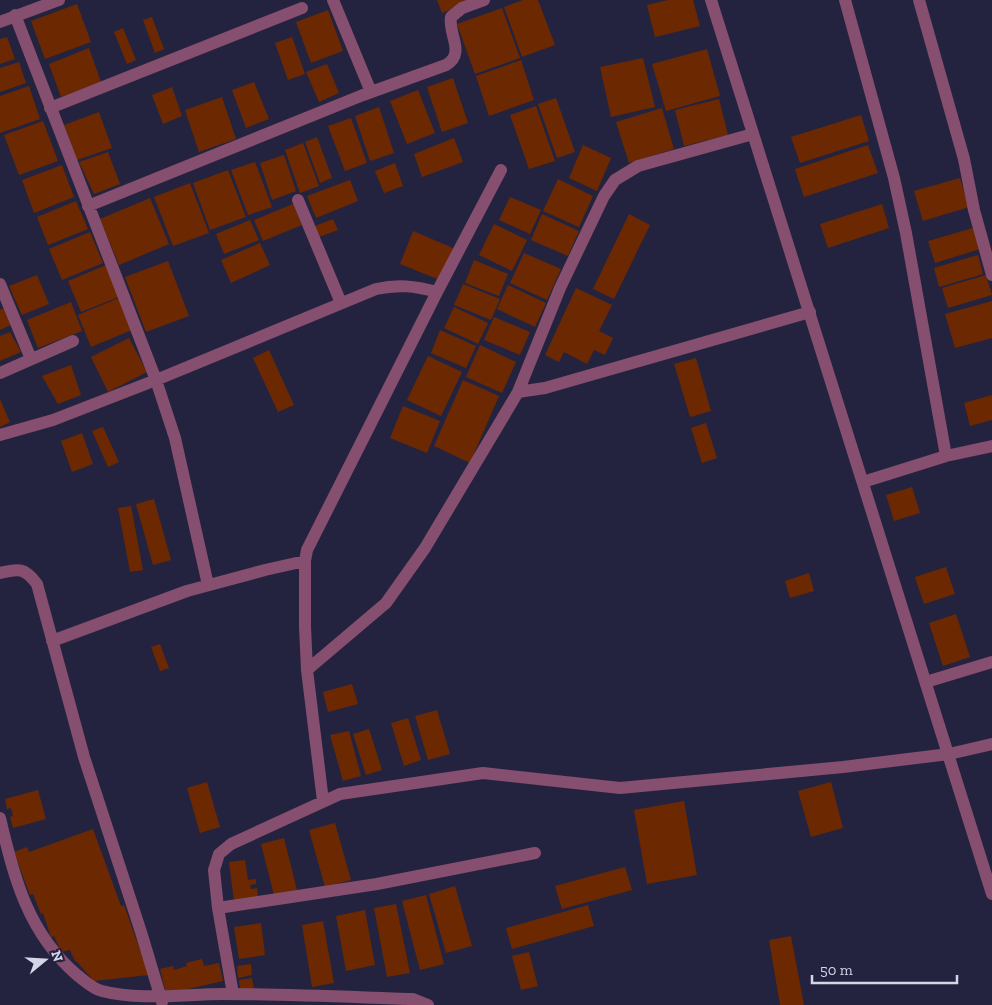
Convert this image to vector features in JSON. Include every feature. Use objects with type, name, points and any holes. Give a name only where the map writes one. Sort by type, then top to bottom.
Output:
[{"type":"street","points":[[0,22],[36,4],[59,0]]},
{"type":"street","points":[[333,0],[372,92]]},
{"type":"street","points":[[88,206],[372,92],[446,65],[453,61],[456,54],[450,17],[462,8],[484,0]]},
{"type":"street","points":[[711,0],[992,894]]},
{"type":"street","points":[[845,0],[894,178],[906,233],[946,456]]},
{"type":"street","points":[[919,0],[964,158],[974,210],[992,275]]},
{"type":"street","points":[[50,108],[302,8]]},
{"type":"street","points":[[15,16],[156,380],[175,438],[208,585]]},
{"type":"street","points":[[307,670],[386,603],[425,548],[518,392],[560,288],[604,196],[615,180],[638,166],[753,134]]},
{"type":"street","points":[[323,801],[307,670],[305,561],[307,550],[437,292],[501,170]]},
{"type":"street","points":[[298,200],[342,303]]},
{"type":"street","points":[[0,284],[31,359]]},
{"type":"street","points":[[0,435],[54,420],[376,289],[393,285],[414,286],[437,292]]},
{"type":"street","points":[[518,392],[545,388],[810,312]]},
{"type":"street","points":[[0,373],[73,341]]},
{"type":"street","points":[[863,482],[946,456],[992,446]]},
{"type":"street","points":[[52,641],[186,591],[305,561]]},
{"type":"street","points":[[0,572],[15,569],[23,570],[37,584],[84,757],[162,1001]]},
{"type":"street","points":[[926,682],[992,662]]},
{"type":"street","points":[[233,994],[218,908],[214,870],[219,854],[231,844],[340,794],[483,773],[620,788],[843,767],[949,754],[992,744]]},
{"type":"street","points":[[0,818],[17,885],[28,910],[44,937],[64,964],[100,991],[162,1001],[233,994],[413,999],[428,1005]]},
{"type":"street","points":[[218,908],[377,884],[535,853]]},
{"type":"building","points":[[437,0],[468,0],[469,3],[442,13]]},
{"type":"building","points":[[523,0],[538,0],[555,45],[522,57],[504,7]]},
{"type":"building","points":[[668,0],[693,0],[700,26],[655,37],[647,5]]},
{"type":"building","points":[[77,4],[91,42],[45,59],[31,21]]},
{"type":"building","points":[[502,8],[520,58],[475,74],[457,24]]},
{"type":"building","points":[[328,10],[343,51],[311,63],[296,22]]},
{"type":"building","points":[[152,17],[164,49],[155,53],[143,20]]},
{"type":"building","points":[[123,28],[136,60],[127,64],[114,32]]},
{"type":"building","points":[[7,37],[15,59],[0,64],[0,39]]},
{"type":"building","points":[[292,37],[305,74],[288,80],[275,43]]},
{"type":"building","points":[[89,48],[101,82],[61,97],[49,64]]},
{"type":"building","points":[[707,49],[720,96],[666,111],[652,64]]},
{"type":"building","points":[[643,58],[655,107],[611,117],[600,67]]},
{"type":"building","points":[[521,60],[534,100],[489,116],[476,76]]},
{"type":"building","points":[[19,62],[26,83],[0,92],[0,68]]},
{"type":"building","points":[[327,64],[339,93],[319,102],[306,72]]},
{"type":"building","points":[[453,78],[468,123],[442,132],[427,87]]},
{"type":"building","points":[[254,82],[269,119],[246,128],[232,90]]},
{"type":"building","points":[[29,86],[40,119],[0,133],[0,96]]},
{"type":"building","points":[[172,87],[182,116],[163,124],[152,95]]},
{"type":"building","points":[[418,90],[435,133],[407,144],[390,101]]},
{"type":"building","points":[[222,97],[236,139],[199,152],[185,110]]},
{"type":"building","points":[[556,98],[575,152],[557,158],[538,104]]},
{"type":"building","points":[[719,99],[728,135],[684,146],[675,110]]},
{"type":"building","points":[[536,106],[555,161],[529,169],[510,115]]},
{"type":"building","points":[[379,107],[394,153],[370,161],[355,116]]},
{"type":"building","points":[[662,108],[674,149],[629,163],[616,122]]},
{"type":"building","points":[[99,112],[112,148],[77,160],[64,125]]},
{"type":"building","points":[[861,115],[869,141],[800,163],[791,137]]},
{"type":"building","points":[[351,118],[367,163],[345,171],[328,126]]},
{"type":"building","points":[[43,121],[58,161],[19,175],[4,135]]},
{"type":"building","points":[[317,137],[332,178],[320,183],[305,142]]},
{"type":"building","points":[[454,138],[463,162],[422,177],[414,154]]},
{"type":"building","points":[[303,143],[319,186],[300,193],[285,150]]},
{"type":"building","points":[[583,145],[611,158],[597,191],[569,178]]},
{"type":"building","points":[[868,145],[878,173],[804,197],[795,169]]},
{"type":"building","points":[[108,152],[120,184],[94,194],[79,162]]},
{"type":"building","points":[[284,155],[296,191],[272,200],[260,163]]},
{"type":"building","points":[[255,162],[272,207],[248,215],[231,170]]},
{"type":"building","points":[[395,163],[403,186],[384,193],[375,171]]},
{"type":"building","points":[[62,165],[74,197],[34,213],[22,180]]},
{"type":"building","points":[[228,170],[246,217],[210,230],[193,183]]},
{"type":"building","points":[[960,178],[969,207],[923,221],[914,191]]},
{"type":"building","points":[[558,179],[593,196],[579,227],[543,211]]},
{"type":"building","points":[[350,180],[358,201],[316,218],[307,196]]},
{"type":"building","points":[[190,183],[209,233],[173,246],[154,197]]},
{"type":"building","points":[[510,197],[541,210],[530,234],[499,220]]},
{"type":"building","points":[[150,198],[169,244],[119,265],[100,219]]},
{"type":"building","points":[[76,201],[88,229],[48,245],[37,217]]},
{"type":"building","points":[[293,204],[302,225],[263,241],[254,220]]},
{"type":"building","points":[[882,204],[889,228],[828,248],[820,224]]},
{"type":"building","points":[[542,214],[579,231],[568,256],[531,240]]},
{"type":"building","points":[[629,214],[650,225],[614,299],[593,289]]},
{"type":"building","points":[[333,219],[338,230],[319,237],[315,226]]},
{"type":"building","points":[[250,220],[259,240],[224,254],[216,234]]},
{"type":"building","points":[[494,224],[527,240],[512,271],[479,255]]},
{"type":"building","points":[[973,228],[980,249],[935,263],[928,241]]},
{"type":"building","points":[[413,231],[453,248],[440,280],[400,264]]},
{"type":"building","points":[[90,232],[103,263],[62,280],[49,249]]},
{"type":"building","points":[[260,243],[270,265],[231,283],[221,260]]},
{"type":"building","points":[[524,253],[561,269],[547,300],[510,283]]},
{"type":"building","points":[[978,255],[983,274],[939,287],[934,268]]},
{"type":"building","points":[[474,260],[508,274],[499,296],[465,283]]},
{"type":"building","points":[[168,261],[189,316],[146,332],[125,277]]},
{"type":"building","points":[[106,265],[119,297],[81,312],[68,281]]},
{"type":"building","points":[[37,275],[49,304],[22,315],[9,286]]},
{"type":"building","points":[[986,275],[992,295],[948,308],[942,288]]},
{"type":"building","points":[[463,284],[500,299],[491,320],[454,305]]},
{"type":"building","points":[[508,285],[546,303],[535,327],[497,309]]},
{"type":"building","points":[[576,288],[612,305],[599,331],[613,338],[605,355],[594,350],[587,364],[564,352],[559,362],[545,355]]},
{"type":"building","points":[[119,298],[132,330],[91,347],[78,315]]},
{"type":"building","points":[[992,301],[992,338],[955,348],[945,314]]},
{"type":"building","points":[[71,302],[82,331],[38,348],[27,320]]},
{"type":"building","points":[[454,307],[488,323],[478,344],[444,328]]},
{"type":"building","points":[[4,308],[11,325],[0,330],[0,310]]},
{"type":"building","points":[[494,317],[530,332],[520,355],[484,340]]},
{"type":"building","points":[[440,330],[476,346],[466,368],[431,353]]},
{"type":"building","points":[[10,332],[21,352],[0,361],[0,336]]},
{"type":"building","points":[[129,338],[147,372],[108,392],[91,357]]},
{"type":"building","points":[[480,345],[516,362],[502,393],[466,377]]},
{"type":"building","points":[[269,350],[294,405],[278,412],[253,358]]},
{"type":"building","points":[[428,356],[462,372],[441,416],[407,400]]},
{"type":"building","points":[[696,358],[711,411],[690,417],[674,364]]},
{"type":"building","points":[[71,365],[81,395],[58,404],[42,376]]},
{"type":"building","points":[[463,380],[499,396],[470,463],[434,446]]},
{"type":"building","points":[[992,395],[992,420],[970,426],[964,403]]},
{"type":"building","points":[[0,399],[10,422],[0,427]]},
{"type":"building","points":[[403,406],[440,421],[427,453],[390,438]]},
{"type":"building","points":[[706,423],[717,458],[702,463],[691,428]]},
{"type":"building","points":[[103,427],[119,462],[108,467],[92,431]]},
{"type":"building","points":[[82,433],[93,464],[72,472],[61,441]]},
{"type":"building","points":[[912,487],[920,513],[894,521],[886,495]]},
{"type":"building","points":[[154,499],[171,560],[153,565],[136,504]]},
{"type":"building","points":[[131,506],[143,570],[130,572],[118,508]]},
{"type":"building","points":[[946,567],[955,594],[924,604],[915,577]]},
{"type":"building","points":[[809,573],[814,591],[790,598],[785,581]]},
{"type":"building","points":[[956,614],[970,657],[943,666],[929,623]]},
{"type":"building","points":[[160,644],[169,668],[160,671],[151,647]]},
{"type":"building","points":[[352,684],[358,704],[328,712],[323,692]]},
{"type":"building","points":[[437,710],[450,754],[428,760],[415,716]]},
{"type":"building","points":[[408,718],[421,760],[404,766],[391,723]]},
{"type":"building","points":[[369,729],[382,770],[366,775],[353,734]]},
{"type":"building","points":[[349,731],[361,776],[343,781],[330,735]]},
{"type":"building","points":[[207,782],[220,827],[200,833],[187,788]]},
{"type":"building","points":[[831,782],[843,828],[811,837],[798,791]]},
{"type":"building","points":[[38,790],[46,819],[13,828],[10,817],[13,816],[11,808],[7,809],[5,799]]},
{"type":"building","points":[[684,801],[697,875],[647,884],[634,810]]},
{"type":"building","points":[[335,823],[351,880],[325,887],[309,830]]},
{"type":"building","points":[[93,829],[121,906],[124,905],[149,975],[94,981],[75,961],[70,950],[61,952],[54,936],[51,937],[43,913],[41,914],[33,894],[30,895],[14,852],[27,847],[29,852]]},
{"type":"building","points":[[284,838],[297,890],[274,895],[261,844]]},
{"type":"building","points":[[245,860],[248,880],[256,879],[256,884],[250,885],[251,889],[257,888],[258,898],[234,901],[229,862]]},
{"type":"building","points":[[625,867],[632,890],[562,909],[555,886]]},
{"type":"building","points":[[455,886],[472,946],[446,953],[429,894]]},
{"type":"building","points":[[426,895],[444,964],[420,970],[402,901]]},
{"type":"building","points":[[396,904],[410,973],[387,977],[374,908]]},
{"type":"building","points":[[588,905],[594,926],[512,949],[506,928]]},
{"type":"building","points":[[365,910],[375,965],[346,971],[336,916]]},
{"type":"building","points":[[323,921],[334,983],[312,987],[302,925]]},
{"type":"building","points":[[261,923],[265,955],[239,959],[234,927]]},
{"type":"building","points":[[791,936],[804,1005],[780,1005],[769,940]]},
{"type":"building","points":[[529,952],[538,986],[521,990],[512,956]]},
{"type":"building","points":[[202,959],[204,966],[219,963],[223,981],[166,994],[160,969],[173,966],[174,970],[187,966],[186,963]]},
{"type":"building","points":[[251,964],[252,975],[238,978],[237,966]]},
{"type":"building","points":[[252,978],[254,989],[240,991],[239,980]]}]
